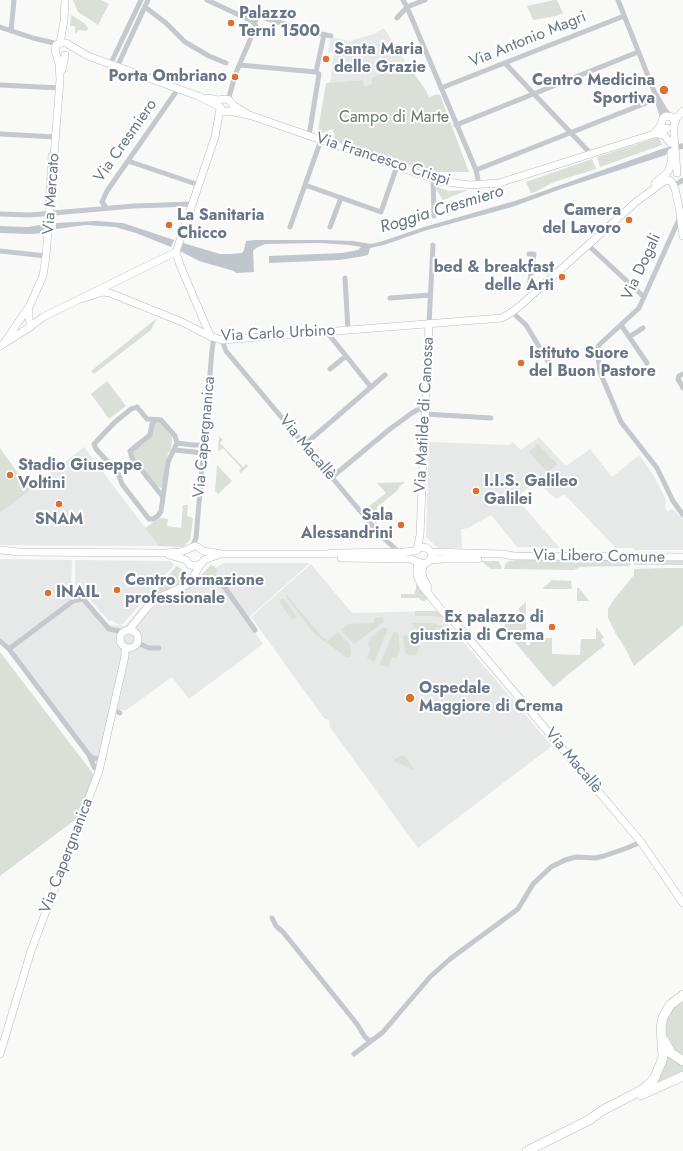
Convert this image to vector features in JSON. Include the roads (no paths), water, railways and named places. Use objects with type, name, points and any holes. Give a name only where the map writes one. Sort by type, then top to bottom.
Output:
[{"type":"highway","points":[[587,1121],[605,1109],[638,1092],[654,1079],[663,1056],[661,1035],[662,1017],[670,1006],[683,995]]},
{"type":"highway","points":[[661,1035],[671,1053],[683,1061]]},
{"type":"highway","points":[[527,1151],[683,1076]]},
{"type":"street","points":[[11,31],[14,0]]},
{"type":"street","name":"Via Mercato","points":[[3,344],[30,305],[43,276],[50,216],[65,0]]},
{"type":"street","points":[[114,66],[130,22],[141,0]]},
{"type":"street","points":[[114,66],[136,26],[148,0]]},
{"type":"street","points":[[206,0],[253,22],[256,26],[235,77],[229,97],[229,105],[215,137],[176,252],[203,320],[213,337]]},
{"type":"street","points":[[402,0],[407,7],[476,170],[478,185]]},
{"type":"street","points":[[397,18],[407,7],[425,0]]},
{"type":"street","points":[[618,0],[654,91],[669,122],[673,155],[671,163],[683,236]]},
{"type":"street","points":[[145,8],[166,23],[185,42],[210,56],[226,62]]},
{"type":"street","points":[[253,22],[258,14],[265,18],[330,36]]},
{"type":"street","name":"Via Antonio Magri","points":[[441,88],[624,16]]},
{"type":"street","points":[[0,27],[88,56],[198,96],[218,100],[229,105]]},
{"type":"street","points":[[316,72],[324,35]]},
{"type":"street","points":[[456,125],[638,52]]},
{"type":"street","points":[[505,63],[591,154]]},
{"type":"street","points":[[240,65],[316,72],[319,74],[320,76],[309,136]]},
{"type":"street","points":[[0,85],[60,88]]},
{"type":"street","name":"Via Cresmiero","points":[[106,208],[103,205],[102,200],[178,89]]},
{"type":"street","points":[[654,91],[656,99],[669,122]]},
{"type":"street","points":[[198,96],[220,108]]},
{"type":"street","points":[[476,170],[656,99]]},
{"type":"street","points":[[215,137],[220,103],[229,105]]},
{"type":"street","name":"Via Francesco Crispi","points":[[229,105],[252,116],[440,181],[478,185],[499,184],[656,134]]},
{"type":"street","points":[[672,142],[664,135],[656,134],[658,130],[683,110]]},
{"type":"street","points":[[0,134],[56,136]]},
{"type":"street","points":[[290,227],[321,140]]},
{"type":"street","points":[[128,161],[199,185]]},
{"type":"street","points":[[305,185],[381,212],[397,166]]},
{"type":"street","name":"Via Carlo Urbino","points":[[110,293],[222,340],[502,318],[534,294],[636,202],[663,182],[674,177]]},
{"type":"street","points":[[433,178],[434,216]]},
{"type":"street","points":[[330,227],[341,198]]},
{"type":"street","points":[[0,214],[50,216],[106,208],[192,204]]},
{"type":"street","name":"Via Dogali","points":[[680,214],[639,308],[599,345],[597,350],[600,372],[621,422],[657,468],[673,501],[683,515]]},
{"type":"street","name":"Via Matilde di Canossa","points":[[419,549],[433,245]]},
{"type":"street","points":[[588,245],[644,298]]},
{"type":"street","points":[[0,251],[46,256]]},
{"type":"street","points":[[3,344],[28,325],[43,316],[176,252]]},
{"type":"street","points":[[529,254],[534,254],[529,287],[534,294]]},
{"type":"street","points":[[165,258],[173,259],[180,265]]},
{"type":"street","name":"Via Carlo Urbino","points":[[345,278],[348,330]]},
{"type":"street","points":[[81,299],[103,292],[110,293],[114,282]]},
{"type":"street","points":[[390,298],[430,295]]},
{"type":"street","name":"Via Mercato","points":[[28,325],[30,305]]},
{"type":"street","points":[[512,312],[526,325],[549,363]]},
{"type":"street","points":[[24,318],[28,325],[20,328],[19,321],[24,318]]},
{"type":"street","points":[[191,328],[201,324],[203,320]]},
{"type":"street","points":[[621,325],[646,363]]},
{"type":"street","points":[[629,337],[643,328]]},
{"type":"street","points":[[326,331],[371,387]]},
{"type":"street","name":"Via Capergnanica","points":[[190,548],[196,538],[213,337]]},
{"type":"street","name":"Via Macallè","points":[[222,340],[226,351],[304,445],[381,536],[399,552]]},
{"type":"street","points":[[330,369],[346,356]]},
{"type":"street","points":[[683,374],[679,376],[678,379],[683,388]]},
{"type":"street","points":[[304,445],[385,375]]},
{"type":"street","points":[[137,407],[147,419],[161,420],[175,436],[177,443],[168,462],[161,511],[158,516],[153,519],[149,519],[122,484],[120,477],[96,449],[94,444],[115,422],[131,409],[137,407]]},
{"type":"street","points":[[332,477],[406,417],[417,410],[491,418]]},
{"type":"street","points":[[156,420],[152,424],[150,435],[130,451],[132,458],[163,497]]},
{"type":"street","points":[[177,443],[204,445]]},
{"type":"street","points":[[175,450],[203,453]]},
{"type":"street","points":[[196,538],[205,554],[202,562]]},
{"type":"street","points":[[0,553],[164,554],[198,547],[202,550],[222,554],[326,554],[399,552],[428,549],[432,556],[430,560]]},
{"type":"street","points":[[190,548],[185,554],[190,569],[191,581],[223,585],[255,630]]},
{"type":"street","points":[[419,549],[415,555],[419,562]]},
{"type":"street","points":[[0,550],[19,552]]},
{"type":"street","name":"Via Libero Comune","points":[[431,552],[502,554],[514,556],[683,557]]},
{"type":"street","points":[[164,554],[194,566],[222,554]]},
{"type":"street","points":[[326,554],[337,558],[403,558],[419,562]]},
{"type":"street","name":"Via Libero Comune","points":[[419,562],[427,563],[430,560],[502,558],[514,556]]},
{"type":"street","name":"Via Capergnanica","points":[[0,1054],[31,951],[99,771],[117,712],[127,648],[120,640],[120,637],[129,631],[144,611],[156,600],[186,586],[191,581],[202,562]]},
{"type":"street","name":"Via Macallè","points":[[419,562],[417,566],[417,576],[422,586],[641,842],[683,903]]},
{"type":"street","points":[[9,649],[73,601],[80,599],[84,600],[109,629],[129,631]]},
{"type":"street","name":"Via Capergnanica","points":[[129,631],[138,636],[138,643]]},
{"type":"street","points":[[0,641],[9,649],[89,755],[94,767],[99,771]]},
{"type":"street","points":[[127,648],[134,647],[138,643],[149,648],[159,648]]},
{"type":"street","points":[[89,755],[93,758],[102,759]]},
{"type":"street","points":[[354,1054],[375,1039],[430,977],[450,959],[518,909],[533,884],[551,867],[565,860],[576,857],[595,858],[604,856],[641,842]]},
{"type":"street","points":[[272,918],[276,926],[288,938],[357,1024],[365,1037],[370,1040],[375,1039]]},
{"type":"waterway","name":"Roggia Cresmiero","points":[[659,153],[683,146]]},
{"type":"place","name":"Palazzo Terni 1500","points":[[231,23]]},
{"type":"place","name":"Santa Maria delle Grazie","points":[[326,59]]},
{"type":"place","name":"Porta Ombriano","points":[[235,77]]},
{"type":"place","name":"Centro Medicina Sportiva","points":[[664,90]]},
{"type":"place","name":"Camera del Lavoro","points":[[629,220]]},
{"type":"place","name":"La Sanitaria Chicco","points":[[169,225]]},
{"type":"place","name":"bed & breakfast delle Arti","points":[[562,277]]},
{"type":"place","name":"Istituto Suore del Buon Pastore","points":[[521,363]]},
{"type":"place","name":"Stadio Giuseppe Voltini","points":[[10,475]]},
{"type":"place","name":"I.I.S. Galileo Galilei","points":[[476,491]]},
{"type":"place","name":"SNAM","points":[[59,504]]},
{"type":"place","name":"Sala Alessandrini","points":[[401,525]]},
{"type":"place","name":"Centro formazione professionale","points":[[117,590]]},
{"type":"place","name":"INAIL","points":[[48,593]]},
{"type":"place","name":"Ex palazzo di giustizia di Crema","points":[[552,627]]},
{"type":"place","name":"Ospedale Maggiore di Crema","points":[[410,698]]},
{"type":"park label","name":"Campo di Marte","points":[[394,118]]}]
